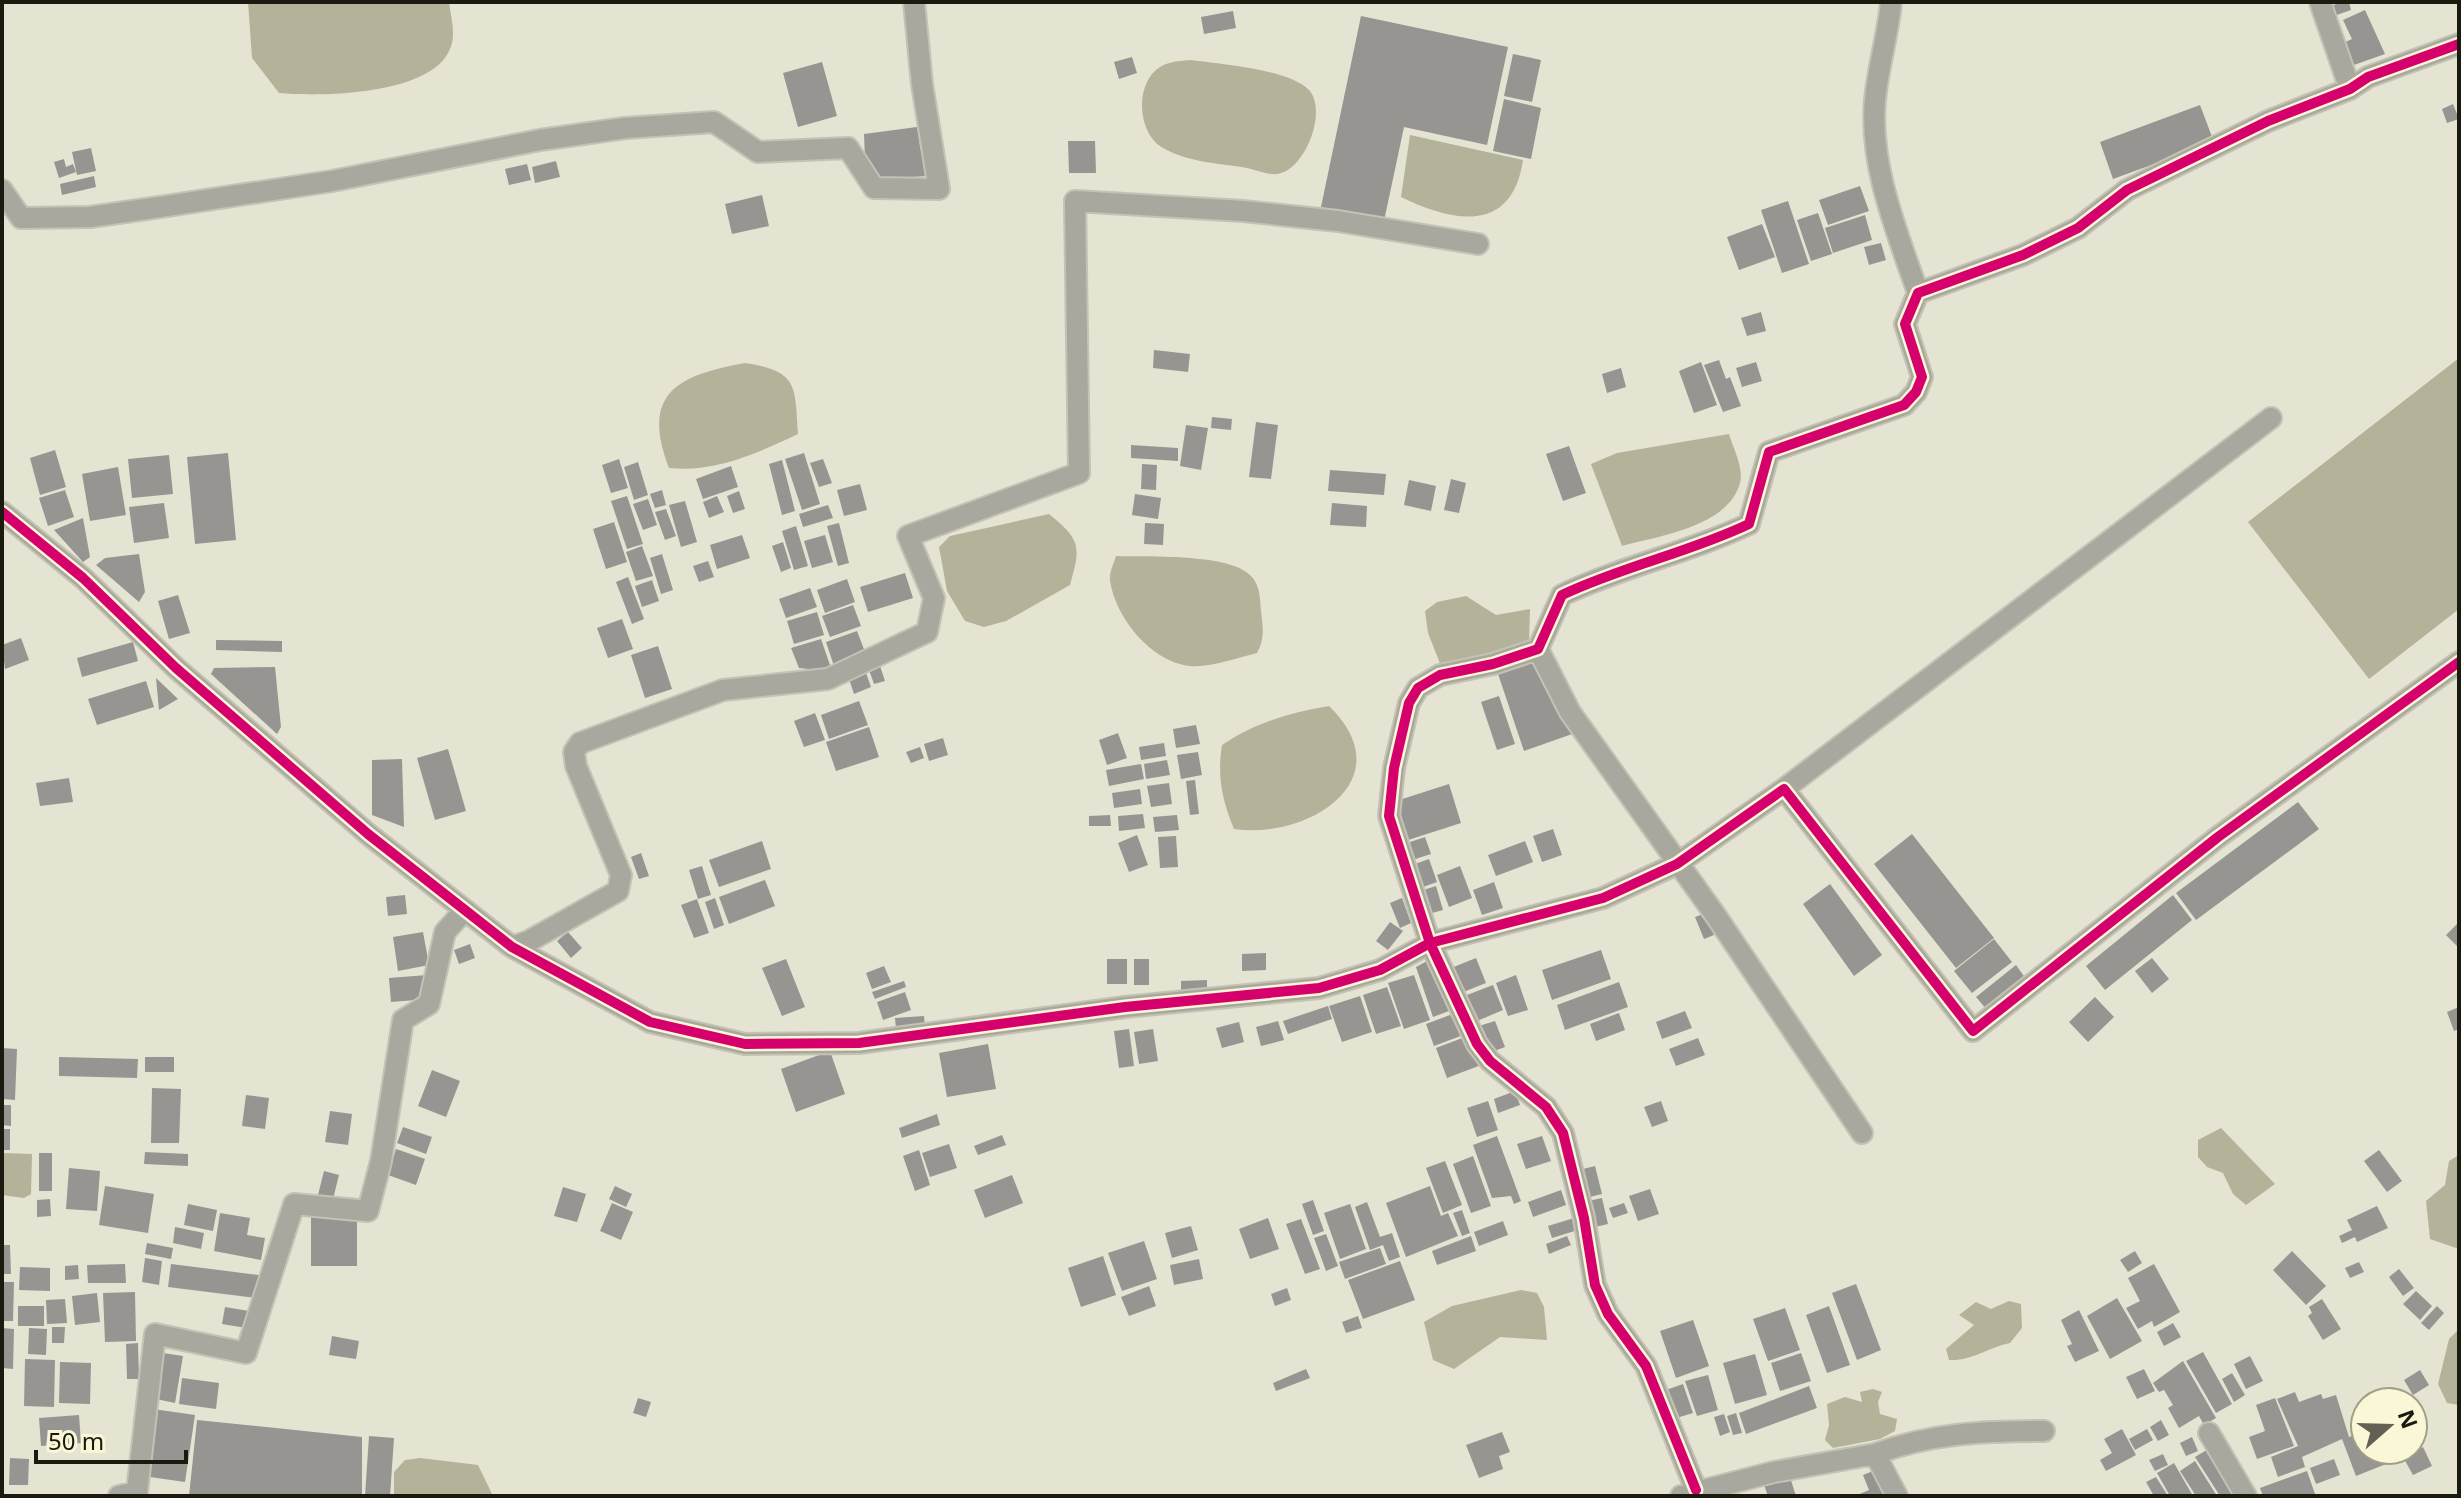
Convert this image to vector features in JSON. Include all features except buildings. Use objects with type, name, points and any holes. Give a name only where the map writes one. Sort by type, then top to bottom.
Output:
[{"type":"street","points":[[2,190],[21,218],[90,217],[332,181],[540,140],[625,128],[714,122],[758,152],[800,153],[848,148],[874,188],[939,189],[922,84],[914,2]]},
{"type":"street","points":[[1891,2],[1875,100],[1875,147],[1895,228],[1918,293],[1905,324],[1922,377],[1916,392],[1904,405],[1769,452],[1749,524],[1706,544],[1600,577],[1562,595],[1538,649],[1493,664],[1440,675],[1418,688],[1409,703],[1394,768],[1389,816],[1430,943],[1477,1044],[1490,1061],[1546,1107],[1563,1133],[1584,1218],[1595,1285],[1608,1314],[1646,1366],[1688,1493],[1875,1454],[1907,1442],[1950,1434],[2044,1431]]},
{"type":"street","points":[[2320,2],[2350,89]]},
{"type":"street","points":[[1918,293],[2023,255],[2078,228],[2127,190],[2268,121],[2350,89],[2368,77],[2459,44]]},
{"type":"street","points":[[512,947],[529,941],[618,891],[621,875],[576,766],[574,752],[580,743],[723,690],[828,679],[927,632],[934,598],[908,536],[1079,473],[1075,201],[1256,212],[1478,244]]},
{"type":"street","points":[[2,512],[83,578],[176,668],[308,782],[512,947],[650,1022],[745,1044],[859,1043],[1125,1007],[1319,988],[1380,970],[1430,943],[1603,898],[1677,864],[1784,789],[2271,418]]},
{"type":"street","points":[[1538,649],[1570,712],[1757,975],[1835,1099],[1862,1133]]},
{"type":"street","points":[[1784,789],[1973,1031],[2218,837],[2459,662]]},
{"type":"street","points":[[119,1496],[137,1492],[155,1334],[246,1353],[294,1204],[368,1211],[381,1161],[403,1020],[429,1004],[445,932],[465,910]]},
{"type":"street","points":[[2209,1433],[2246,1496]]},
{"type":"street","points":[[1875,1454],[1897,1496]]},
{"type":"shaded area","points":[[248,2],[449,2],[453,39],[438,66],[420,77],[397,85],[346,93],[279,93],[252,58]]},
{"type":"shaded area","points":[[1190,60],[1269,72],[1298,82],[1308,89],[1314,98],[1315,124],[1305,151],[1297,162],[1287,170],[1270,174],[1185,157],[1157,143],[1145,126],[1143,93],[1152,74],[1160,67]]},
{"type":"shaded area","points":[[1410,135],[1523,160],[1517,184],[1506,201],[1493,211],[1477,216],[1459,216],[1420,206],[1401,197]]},
{"type":"shaded area","points":[[2459,358],[2459,609],[2369,679],[2248,522]]},
{"type":"shaded area","points":[[745,363],[775,371],[790,383],[796,403],[798,434],[719,464],[669,468],[659,422],[663,405],[671,392],[701,374]]},
{"type":"shaded area","points":[[1729,434],[1741,477],[1733,498],[1722,510],[1690,527],[1622,546],[1591,464],[1617,453]]},
{"type":"shaded area","points":[[1049,514],[1067,531],[1076,545],[1070,585],[1006,621],[984,627],[965,621],[947,591],[939,547],[950,536]]},
{"type":"shaded area","points":[[1116,556],[1207,560],[1225,563],[1251,576],[1259,592],[1263,633],[1257,653],[1198,666],[1176,663],[1162,656],[1137,635],[1119,608],[1110,580]]},
{"type":"shaded area","points":[[1466,596],[1496,615],[1530,609],[1529,643],[1523,649],[1441,666],[1428,633],[1425,611],[1437,602]]},
{"type":"shaded area","points":[[1329,706],[1350,733],[1356,758],[1352,780],[1337,799],[1316,814],[1290,825],[1262,830],[1234,829],[1222,788],[1222,745],[1247,730],[1273,720]]},
{"type":"shaded area","points":[[2221,1128],[2275,1184],[2246,1205],[2233,1194],[2223,1173],[2207,1167],[2198,1157],[2198,1140]]},
{"type":"shaded area","points":[[2,1153],[32,1154],[31,1194],[24,1198],[2,1195]]},
{"type":"shaded area","points":[[2459,1155],[2459,1249],[2430,1239],[2426,1201],[2445,1185],[2449,1161]]},
{"type":"shaded area","points":[[1521,1290],[1537,1293],[1544,1307],[1547,1340],[1500,1337],[1454,1369],[1433,1360],[1424,1322],[1452,1306]]},
{"type":"shaded area","points":[[2009,1301],[2021,1304],[2022,1328],[2010,1343],[1949,1360],[1946,1349],[1974,1325],[1959,1315],[1976,1302],[1991,1309]]},
{"type":"shaded area","points":[[2459,1329],[2459,1405],[2447,1403],[2438,1384],[2449,1339]]},
{"type":"shaded area","points":[[1873,1389],[1882,1392],[1878,1402],[1880,1414],[1897,1419],[1895,1431],[1880,1439],[1833,1448],[1825,1440],[1829,1425],[1827,1404],[1845,1397],[1862,1402],[1860,1392]]},
{"type":"shaded area","points":[[420,1458],[478,1465],[493,1496],[394,1496],[394,1472],[405,1460]]},
{"type":"cycle path","points":[[1696,1490],[1646,1366],[1608,1314],[1595,1285],[1584,1218],[1563,1133],[1546,1107],[1490,1061],[1477,1044],[1430,943],[1389,816],[1394,768],[1409,703],[1418,688],[1440,675],[1493,664],[1538,649],[1562,595],[1749,524],[1769,452],[1904,405],[1916,392],[1922,377],[1905,324],[1918,293],[2023,255],[2078,228],[2127,190],[2268,121],[2350,89],[2368,77],[2459,44]]},
{"type":"cycle path","points":[[2,512],[83,578],[176,668],[368,834],[512,947],[650,1022],[745,1044],[859,1043],[1125,1007],[1319,988],[1380,970],[1430,943],[1603,898],[1677,864],[1784,789],[1973,1031],[2218,837],[2459,662]]}]
